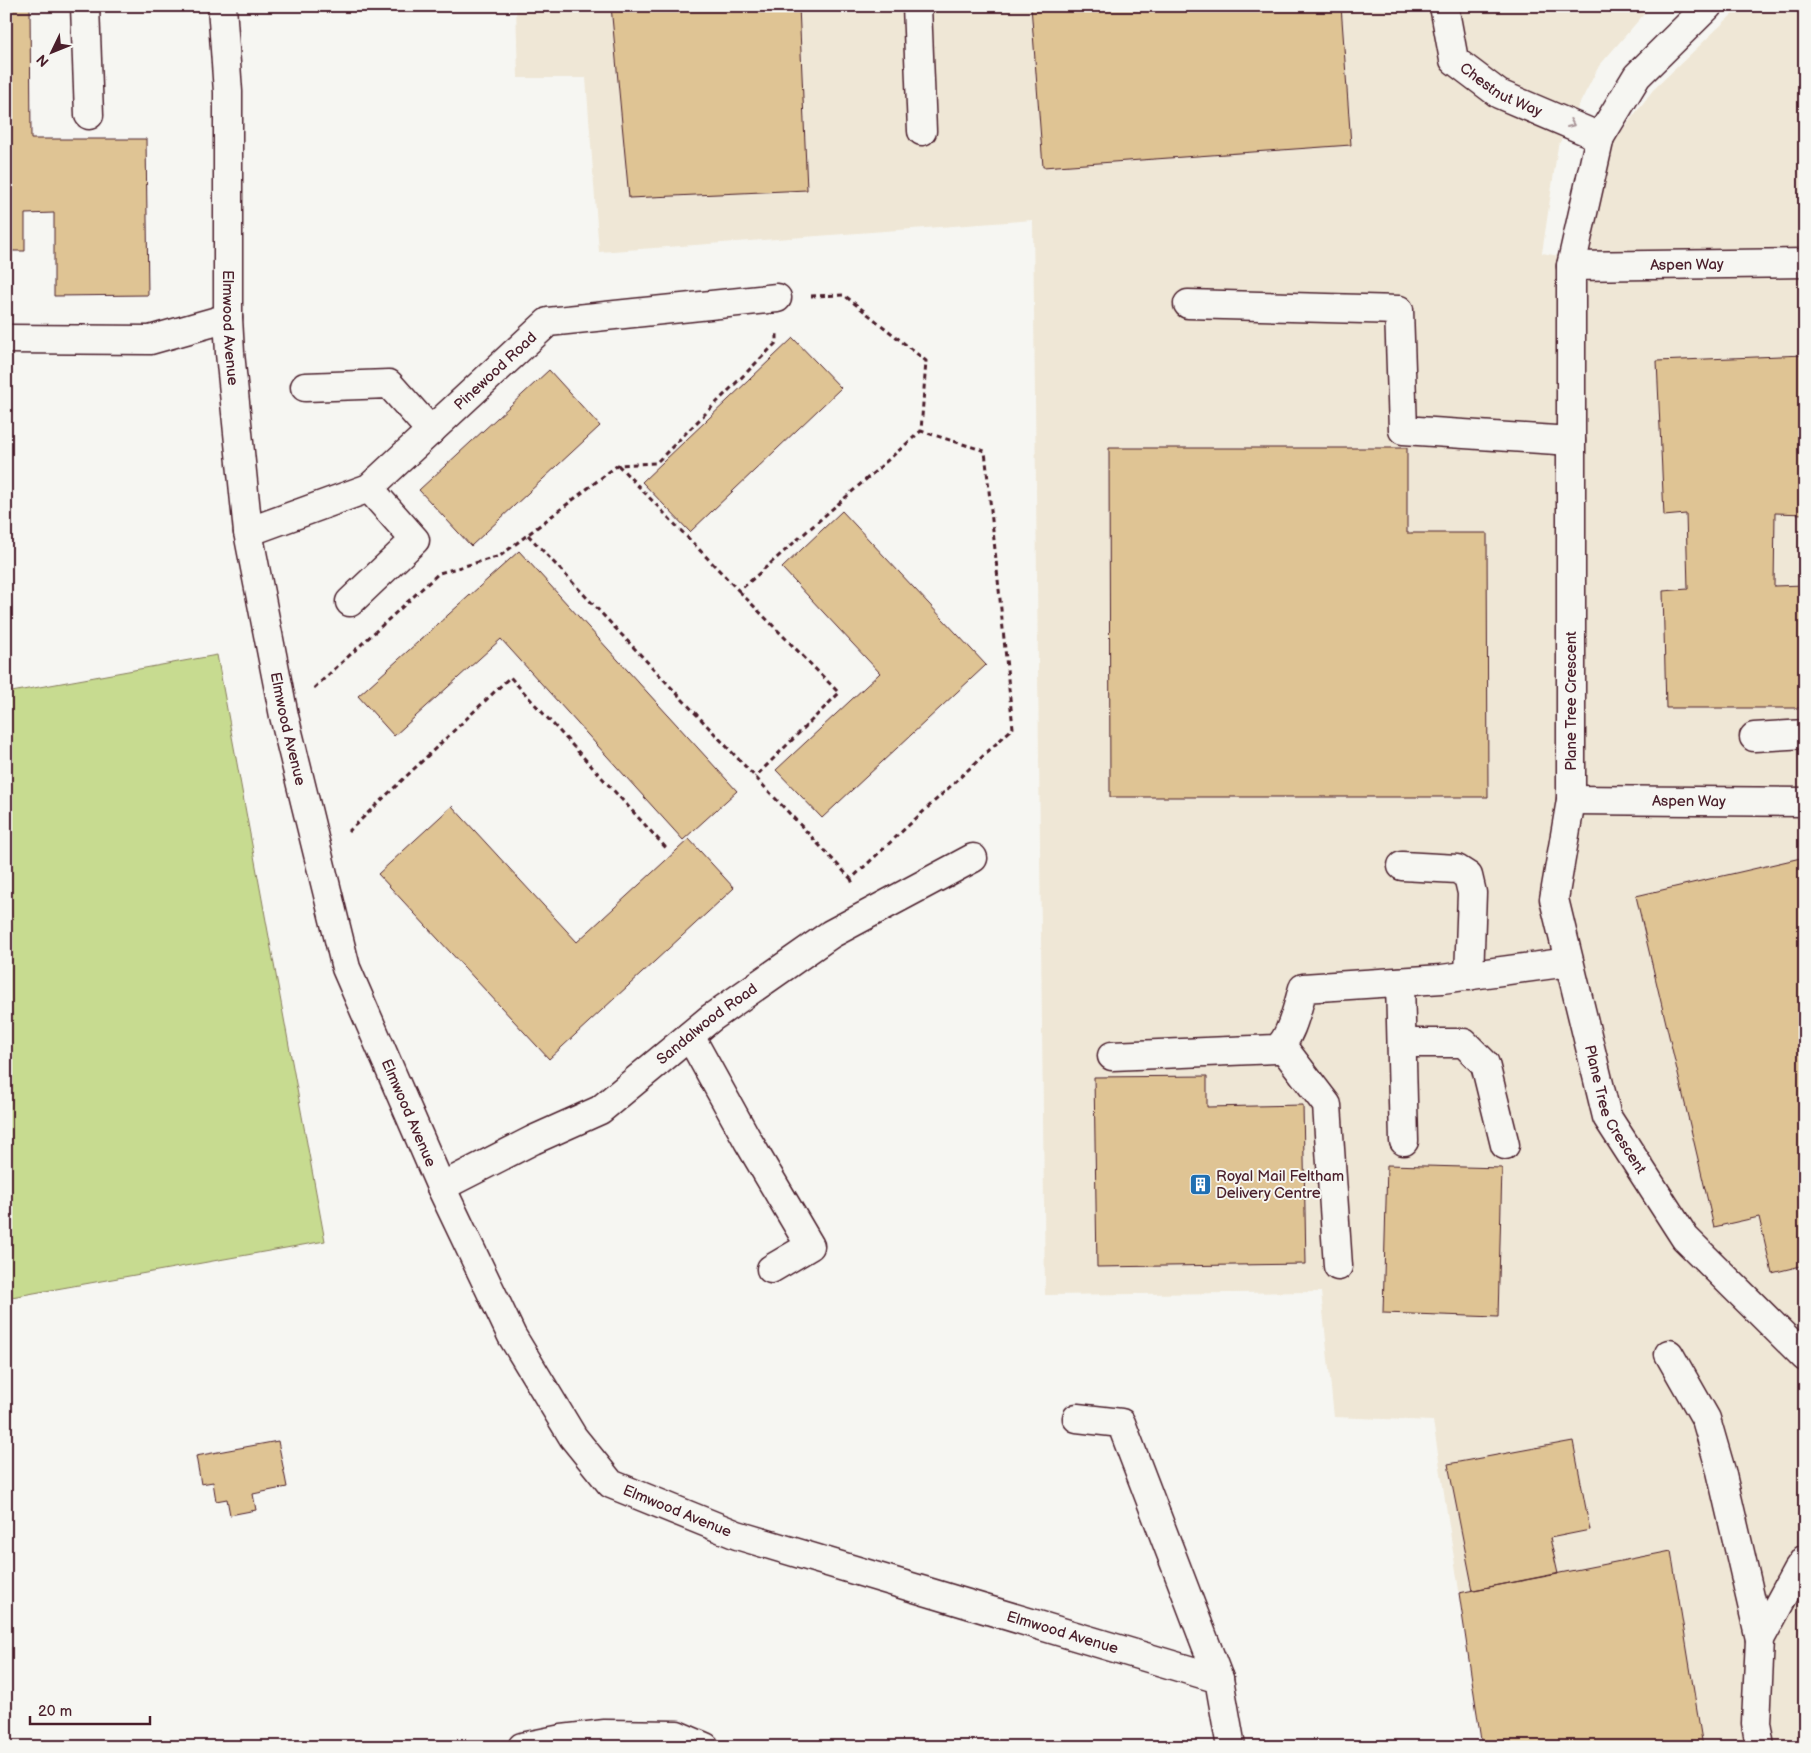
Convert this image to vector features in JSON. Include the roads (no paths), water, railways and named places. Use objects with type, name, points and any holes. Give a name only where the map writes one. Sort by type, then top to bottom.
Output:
[{"type":"street","points":[[85,6],[89,115]]},
{"type":"street","name":"Elmwood Avenue","points":[[222,6],[228,92],[228,318],[230,353],[248,532],[284,716],[346,968],[441,1187],[512,1336],[573,1437],[610,1484],[736,1535],[1219,1679]]},
{"type":"street","points":[[917,6],[922,131]]},
{"type":"street","name":"Chestnut Way","points":[[1444,6],[1454,60],[1499,94],[1600,137]]},
{"type":"street","name":"Plane Tree Crescent","points":[[1708,6],[1637,76],[1600,137],[1571,266],[1571,800],[1554,899],[1607,1118],[1685,1238],[1805,1357]]},
{"type":"street","name":"Aspen Way","points":[[1571,266],[1805,263]]},
{"type":"street","name":"Pinewood Road","points":[[248,532],[369,488],[548,322],[777,298]]},
{"type":"street","points":[[1188,304],[1398,310],[1403,430],[1571,441]]},
{"type":"street","points":[[6,340],[150,340],[228,318]]},
{"type":"street","points":[[305,387],[389,384],[431,431]]},
{"type":"street","points":[[350,602],[415,540],[369,488]]},
{"type":"street","points":[[1754,736],[1805,734]]},
{"type":"street","name":"Aspen Way","points":[[1571,800],[1805,802]]},
{"type":"street","name":"Sandalwood Road","points":[[441,1187],[533,1140],[600,1110],[711,1018],[831,934],[973,858]]},
{"type":"street","points":[[1402,866],[1457,869],[1468,876],[1472,893],[1469,976]]},
{"type":"street","points":[[1112,1056],[1276,1049],[1282,1046],[1295,1018],[1303,988],[1469,976],[1569,962]]},
{"type":"street","points":[[1400,982],[1404,1141]]},
{"type":"street","points":[[690,1036],[743,1132],[810,1246],[771,1269]]},
{"type":"street","points":[[1402,1043],[1464,1043],[1485,1064],[1505,1145]]},
{"type":"street","points":[[1282,1046],[1327,1105],[1338,1266]]},
{"type":"street","points":[[1669,1354],[1706,1419],[1721,1471],[1760,1639],[1756,1723],[1760,1747]]},
{"type":"street","points":[[1077,1418],[1121,1424],[1219,1679],[1231,1747]]},
{"type":"street","points":[[1760,1639],[1805,1559]]},
{"type":"street","points":[[522,1747],[562,1739],[605,1734],[678,1735],[705,1747]]},
{"type":"place","name":"Royal Mail Feltham Delivery Centre","points":[[1200,1185]]}]
